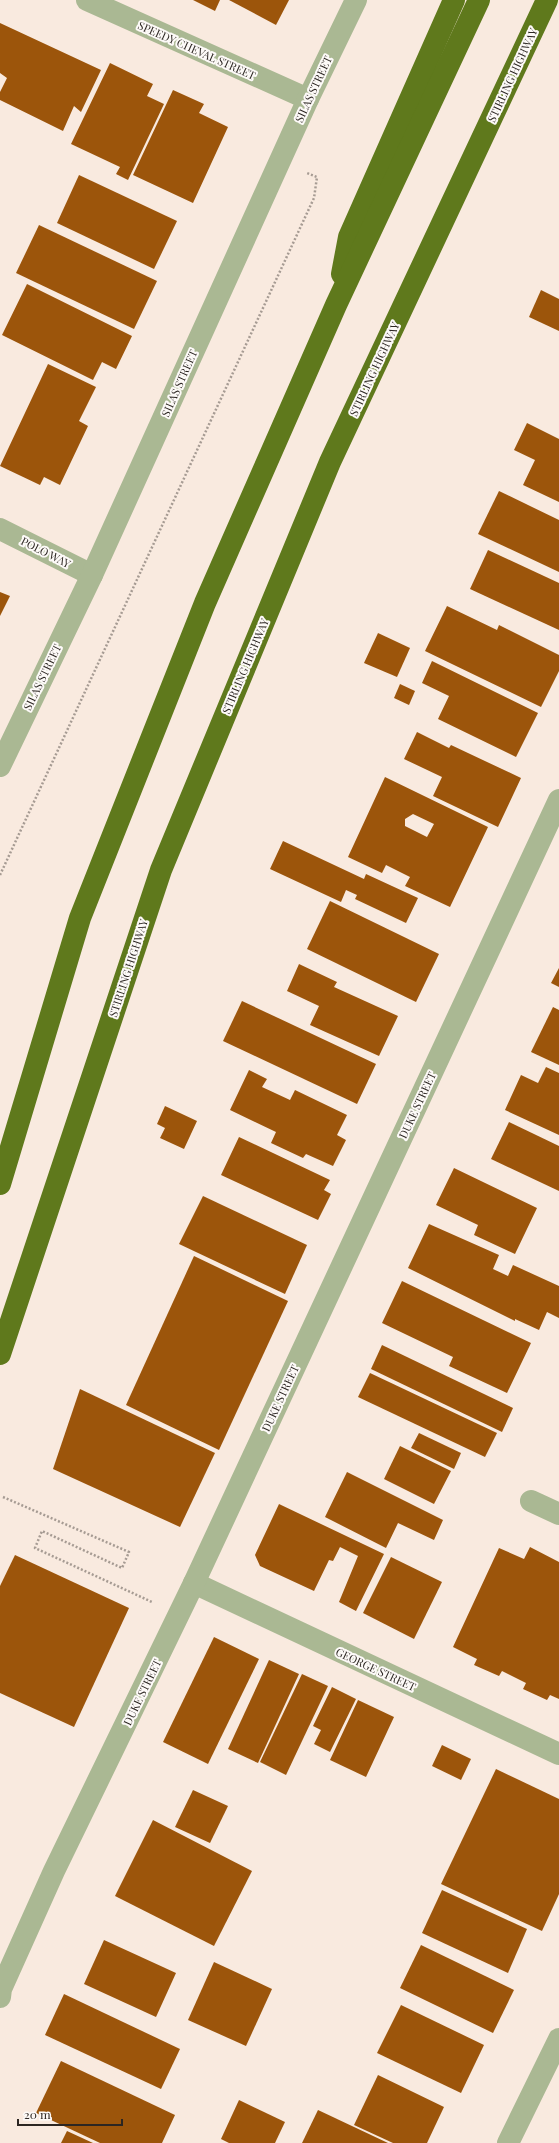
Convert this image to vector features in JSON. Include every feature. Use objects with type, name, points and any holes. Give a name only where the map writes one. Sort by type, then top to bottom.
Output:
[{"type":"highway","points":[[336,305],[349,238],[454,0]]},
{"type":"highway","points":[[0,1184],[80,918],[205,603],[336,305],[479,0]]},
{"type":"highway","name":"STIRLING HIGHWAY","points":[[0,1354],[161,870],[330,462],[547,0]]},
{"type":"street","name":"SPEEDY CHEVAL STREET","points":[[87,0],[308,99]]},
{"type":"street","name":"SILAS STREET","points":[[0,766],[92,575],[308,99],[356,0]]},
{"type":"street","name":"POLO WAY","points":[[0,529],[92,575]]},
{"type":"street","name":"DUKE STREET","points":[[0,1997],[1,1989],[54,1871],[194,1584],[559,800]]},
{"type":"street","points":[[531,1501],[559,1514]]},
{"type":"street","name":"GEORGE STREET","points":[[194,1584],[559,1754]]},
{"type":"street","points":[[508,2143],[559,2039]]},
{"type":"path","points":[[0,874],[314,198],[316,178],[280,160]]},
{"type":"path","points":[[3,1497],[129,1552],[122,1568],[42,1531],[35,1548],[149,1601],[177,1618]]},
{"type":"building","points":[[193,0],[220,0],[215,11]]},
{"type":"building","points":[[229,0],[289,0],[276,25]]},
{"type":"building","points":[[0,23],[101,70],[81,112],[74,106],[63,131],[0,100],[0,92],[7,78],[0,73]]},
{"type":"building","points":[[110,63],[153,84],[147,96],[164,104],[128,180],[116,174],[120,167],[71,144]]},
{"type":"building","points":[[173,90],[204,104],[199,113],[228,127],[193,203],[133,175]]},
{"type":"building","points":[[79,175],[177,221],[154,269],[57,223]]},
{"type":"building","points":[[39,225],[157,281],[134,329],[16,273]]},
{"type":"building","points":[[27,284],[132,336],[116,369],[102,362],[93,380],[2,335]]},
{"type":"building","points":[[541,290],[559,299],[559,331],[529,317]]},
{"type":"building","points":[[48,364],[96,387],[79,421],[88,426],[60,485],[44,477],[40,485],[0,466]]},
{"type":"building","points":[[527,423],[559,439],[559,502],[523,485],[535,460],[514,450]]},
{"type":"building","points":[[499,491],[559,520],[559,572],[478,534]]},
{"type":"building","points":[[488,550],[559,583],[559,630],[470,589]]},
{"type":"building","points":[[0,592],[10,596],[0,616]]},
{"type":"building","points":[[447,606],[497,630],[499,625],[559,655],[559,671],[541,707],[425,651]]},
{"type":"building","points":[[378,633],[410,648],[397,677],[364,663]]},
{"type":"building","points":[[432,661],[538,713],[516,757],[438,719],[449,696],[422,683]]},
{"type":"building","points":[[400,684],[415,691],[409,705],[394,698]]},
{"type":"building","points":[[417,732],[449,748],[451,745],[521,778],[498,827],[433,796],[442,777],[404,759]]},
{"type":"building","points":[[385,777],[488,827],[450,907],[405,886],[410,877],[386,865],[382,873],[348,857]],"holes":[[[413,814],[434,824],[427,837],[405,826],[405,819]]]},
{"type":"building","points":[[283,841],[364,879],[366,874],[418,898],[406,923],[355,899],[357,895],[346,890],[341,902],[270,869]]},
{"type":"building","points":[[330,901],[439,954],[416,1002],[307,949]]},
{"type":"building","points":[[299,964],[337,982],[334,987],[398,1016],[379,1056],[310,1025],[319,1006],[287,991]]},
{"type":"building","points":[[559,968],[559,987],[551,983]]},
{"type":"building","points":[[242,1001],[376,1064],[357,1104],[223,1041]]},
{"type":"building","points":[[553,1007],[559,1010],[559,1065],[531,1052]]},
{"type":"building","points":[[546,1067],[559,1073],[559,1135],[505,1110],[521,1075],[538,1083]]},
{"type":"building","points":[[249,1070],[267,1079],[262,1087],[290,1100],[295,1090],[347,1115],[337,1135],[346,1140],[333,1166],[306,1154],[303,1158],[271,1143],[276,1132],[230,1110]]},
{"type":"building","points":[[165,1106],[197,1121],[184,1149],[160,1138],[165,1128],[157,1124]]},
{"type":"building","points":[[509,1122],[559,1146],[559,1191],[491,1159]]},
{"type":"building","points":[[239,1137],[330,1180],[324,1190],[331,1194],[318,1220],[221,1175]]},
{"type":"building","points":[[454,1168],[537,1208],[515,1254],[474,1235],[478,1225],[436,1205]]},
{"type":"building","points":[[203,1196],[307,1245],[285,1294],[179,1244]]},
{"type":"building","points":[[429,1224],[499,1255],[493,1269],[508,1276],[513,1265],[559,1286],[559,1318],[547,1312],[539,1330],[515,1319],[515,1321],[408,1268]]},
{"type":"building","points":[[194,1256],[288,1301],[219,1450],[126,1405]]},
{"type":"building","points":[[402,1281],[531,1343],[507,1393],[449,1366],[453,1357],[382,1323]]},
{"type":"building","points":[[382,1345],[513,1408],[502,1432],[371,1369]]},
{"type":"building","points":[[370,1373],[497,1433],[485,1457],[358,1397]]},
{"type":"building","points":[[80,1389],[215,1453],[180,1527],[53,1469]]},
{"type":"building","points":[[419,1433],[461,1453],[454,1469],[411,1448]]},
{"type":"building","points":[[400,1446],[451,1471],[434,1504],[384,1479]]},
{"type":"building","points":[[347,1472],[443,1520],[434,1540],[398,1523],[386,1548],[325,1517]]},
{"type":"building","points":[[279,1504],[384,1554],[356,1611],[339,1602],[358,1556],[340,1547],[333,1561],[329,1560],[314,1591],[260,1566],[255,1555]]},
{"type":"building","points":[[530,1547],[559,1562],[559,1699],[550,1695],[547,1700],[523,1689],[526,1683],[502,1671],[499,1676],[474,1665],[477,1659],[453,1647],[499,1548],[524,1559]]},
{"type":"building","points":[[15,1555],[129,1608],[74,1727],[0,1693],[0,1586]]},
{"type":"building","points":[[391,1557],[442,1582],[414,1639],[363,1613]]},
{"type":"building","points":[[214,1637],[259,1659],[208,1764],[163,1742]]},
{"type":"building","points":[[269,1660],[299,1674],[258,1763],[228,1749]]},
{"type":"building","points":[[302,1674],[328,1686],[286,1775],[260,1762]]},
{"type":"building","points":[[332,1687],[356,1699],[330,1752],[314,1744],[321,1730],[313,1726]]},
{"type":"building","points":[[358,1700],[394,1717],[366,1777],[330,1760]]},
{"type":"building","points":[[442,1745],[471,1759],[461,1780],[432,1766]]},
{"type":"building","points":[[496,1769],[559,1799],[559,1894],[542,1931],[441,1884]]},
{"type":"building","points":[[193,1790],[228,1806],[210,1843],[175,1827]]},
{"type":"building","points":[[153,1820],[252,1871],[214,1946],[115,1896]]},
{"type":"building","points":[[442,1890],[527,1929],[508,1973],[422,1933]]},
{"type":"building","points":[[104,1940],[176,1973],[156,2017],[84,1984]]},
{"type":"building","points":[[421,1945],[514,1990],[493,2033],[400,1988]]},
{"type":"building","points":[[214,1962],[272,1989],[246,2046],[188,2020]]},
{"type":"building","points":[[64,1994],[180,2049],[161,2089],[45,2035]]},
{"type":"building","points":[[401,2005],[484,2045],[461,2093],[377,2053]]},
{"type":"building","points":[[61,2061],[175,2115],[162,2143],[100,2143],[36,2113]]},
{"type":"building","points":[[378,2075],[444,2107],[427,2143],[393,2143],[354,2125]]},
{"type":"building","points":[[239,2100],[285,2122],[275,2143],[229,2143],[221,2139]]},
{"type":"building","points":[[318,2110],[388,2143],[302,2143]]},
{"type":"building","points":[[67,2131],[93,2143],[61,2143]]}]
